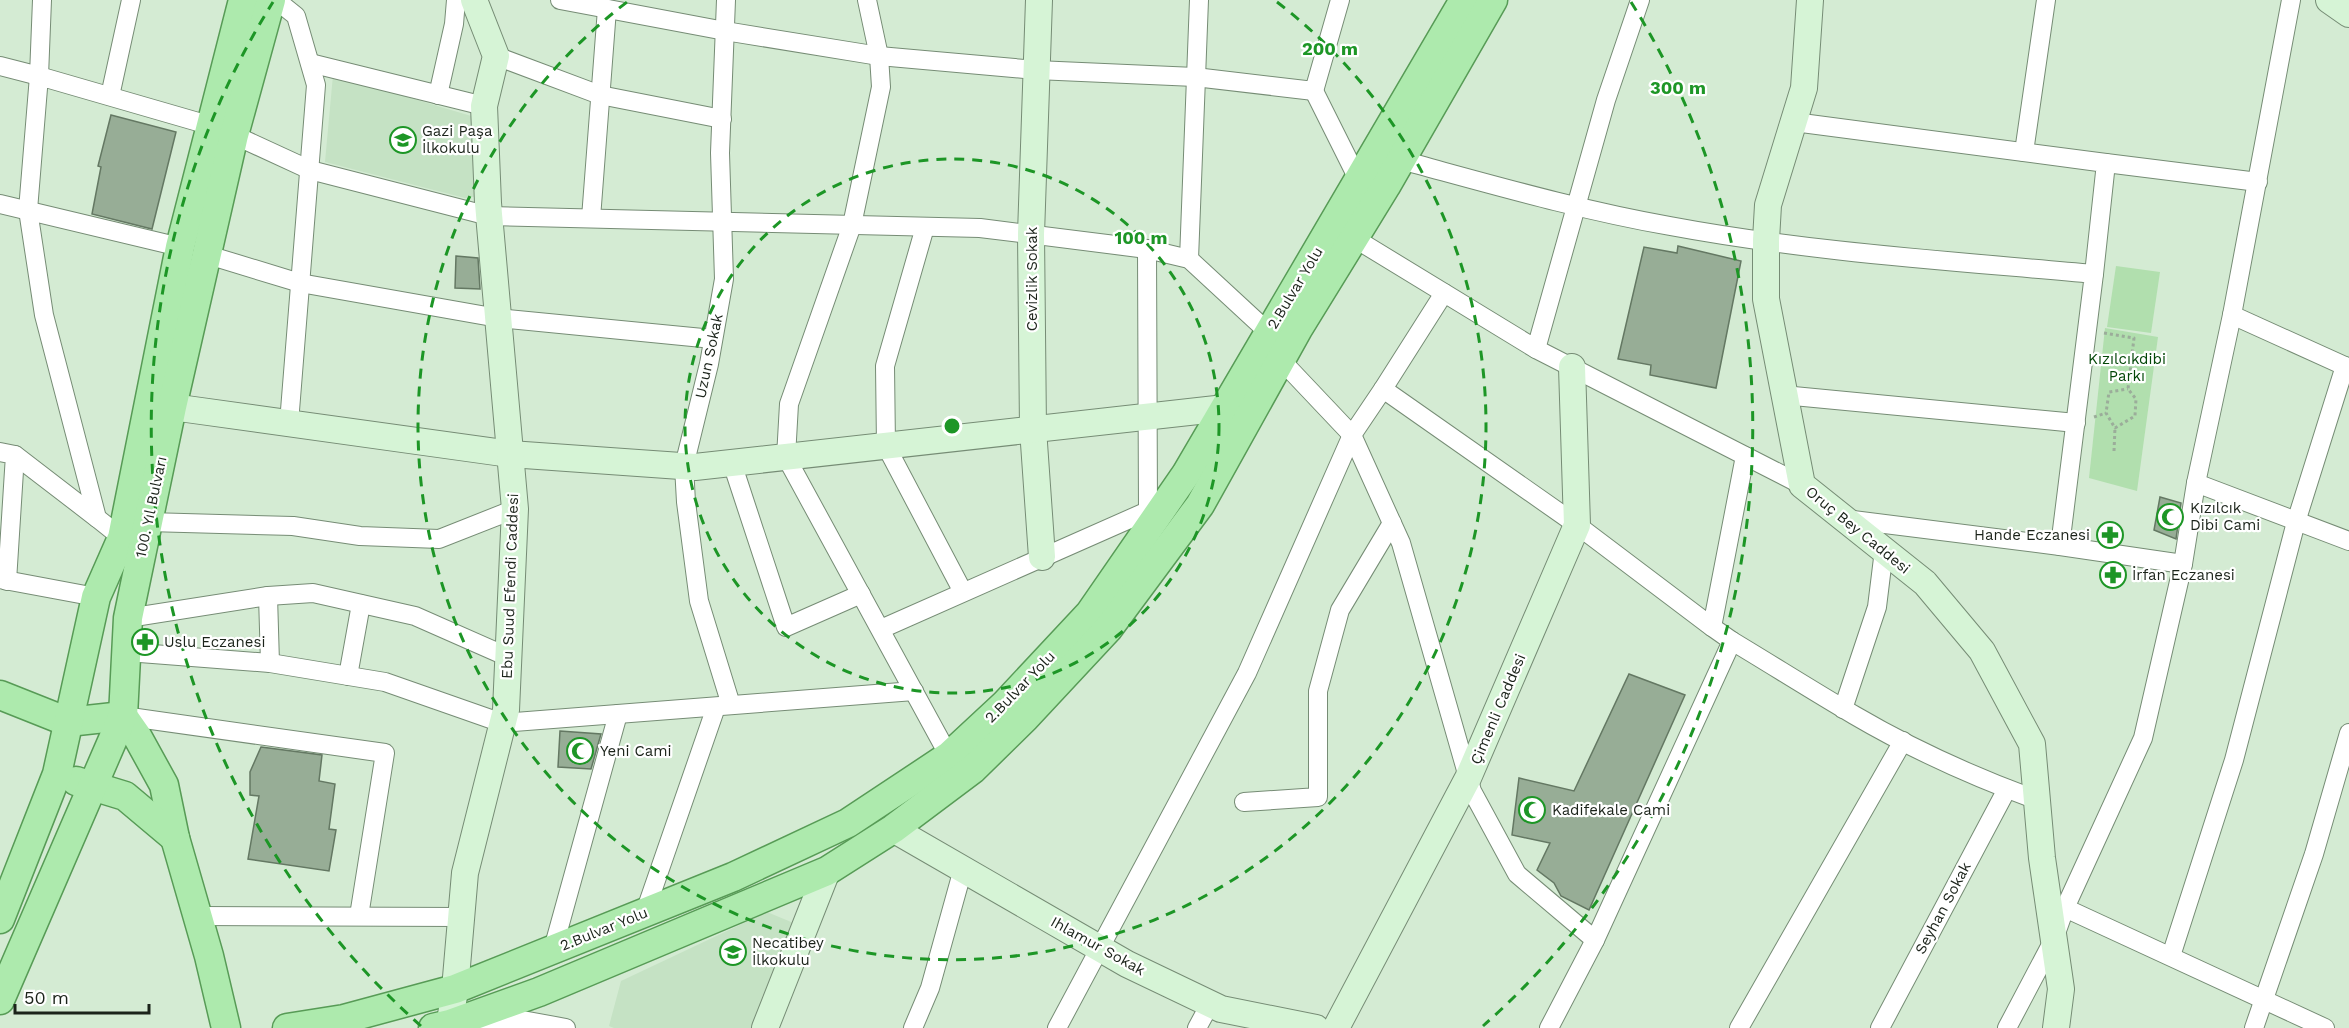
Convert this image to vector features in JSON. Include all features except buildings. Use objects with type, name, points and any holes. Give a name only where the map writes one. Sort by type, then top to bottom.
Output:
[{"type":"main road","name":"100. Yıl Bulvarı","points":[[0,1000],[123,716],[128,618],[172,406],[208,255],[223,131],[243,0]]},
{"type":"main road","name":"100. Yıl Bulvarı","points":[[0,919],[57,774],[96,597],[122,538],[180,247],[271,0]]},
{"type":"main road","name":"2.Bulvar Yolu","points":[[286,1028],[344,1018],[455,989],[733,877],[848,823],[949,756],[1005,704],[1090,613],[1158,506],[1186,474],[1464,0]]},
{"type":"main road","name":"2.Bulvar Yolu","points":[[444,1027],[539,992],[826,871],[893,829],[973,769],[1025,718],[1108,629],[1200,505],[1298,329],[1401,160],[1493,0]]},
{"type":"main road","points":[[0,695],[68,722],[123,716],[137,736],[164,785],[175,838],[198,916],[226,1028]]},
{"type":"main road","points":[[57,774],[125,796],[175,838]]},
{"type":"street","points":[[42,0],[39,76],[28,210],[44,315],[97,518]]},
{"type":"street","points":[[110,96],[131,0]]},
{"type":"street","points":[[276,0],[296,16],[316,86],[289,423]]},
{"type":"street","points":[[438,95],[454,24],[456,0]]},
{"type":"street","points":[[474,0],[496,56],[600,95],[722,119]]},
{"type":"street","points":[[560,0],[725,31],[879,56],[1036,70],[1195,78],[1314,91]]},
{"type":"street","name":"Uzun Sokak","points":[[723,706],[699,601],[686,502],[684,466],[724,279],[722,119],[726,0]]},
{"type":"street","points":[[867,0],[879,56],[881,87],[852,225],[789,404],[786,457],[949,756]]},
{"type":"street","name":"Cevizlik Sokak","points":[[1039,0],[1031,234],[1033,429],[1042,557]]},
{"type":"street","points":[[1189,260],[1199,0]]},
{"type":"street","points":[[1340,0],[1314,91],[1359,181]]},
{"type":"street","points":[[1536,349],[1606,100],[1640,0]]},
{"type":"street","name":"Oruç Bey Caddesi","points":[[1810,0],[1804,88],[1768,204],[1766,240],[1766,299],[1802,485],[1925,583],[1982,651],[2032,744],[2042,858],[2061,989],[2056,1028]]},
{"type":"street","points":[[2024,152],[2046,0]]},
{"type":"street","points":[[2007,1028],[2054,939],[2065,908],[2143,738],[2183,564],[2196,483],[2232,315],[2291,0]]},
{"type":"street","points":[[2329,0],[2349,14]]},
{"type":"street","points":[[591,218],[607,9]]},
{"type":"street","name":"Ebu Suud Efendi Caddesi","points":[[444,1027],[455,989],[465,873],[506,710],[515,509],[489,216],[484,106],[496,56]]},
{"type":"street","points":[[310,63],[484,106]]},
{"type":"street","points":[[0,66],[110,96],[223,131],[309,170],[489,216],[980,228],[1147,249],[1189,260],[1268,332],[1281,360],[1352,435],[1401,543],[1472,791],[1516,874],[1595,940]]},
{"type":"street","points":[[1794,122],[2258,182]]},
{"type":"street","points":[[1401,160],[1576,205],[1670,226],[1818,248],[2094,274]]},
{"type":"street","points":[[2060,546],[2106,163]]},
{"type":"street","points":[[0,204],[180,247]]},
{"type":"street","points":[[925,227],[885,366],[886,446],[963,592]]},
{"type":"street","points":[[1354,238],[1536,349],[1802,485]]},
{"type":"street","points":[[880,629],[1158,506],[1149,416],[1147,249]]},
{"type":"street","points":[[208,255],[300,284],[498,318],[713,339]]},
{"type":"street","points":[[1057,1028],[1247,673],[1352,435],[1444,293]]},
{"type":"street","points":[[2171,956],[2234,760],[2296,522],[2347,367],[2232,315]]},
{"type":"street","name":"Çimenli Caddesi","points":[[1336,1028],[1468,778],[1577,525],[1572,367]]},
{"type":"street","points":[[1383,389],[1577,525],[1732,641],[1843,709],[1903,741],[2007,789],[2037,800]]},
{"type":"street","points":[[1783,394],[2076,423]]},
{"type":"street","points":[[172,406],[510,454],[684,466],[732,463],[1225,408]]},
{"type":"street","points":[[7,453],[122,538]]},
{"type":"street","points":[[7,453],[3,580],[96,597]]},
{"type":"street","points":[[1712,627],[1745,456]]},
{"type":"street","points":[[732,463],[786,627],[861,594]]},
{"type":"street","points":[[2196,483],[2349,541]]},
{"type":"street","points":[[148,522],[293,526],[360,536],[439,539],[515,509]]},
{"type":"street","points":[[1845,519],[2183,564]]},
{"type":"street","points":[[1244,802],[1318,797],[1318,691],[1340,610],[1392,523]]},
{"type":"street","points":[[1843,709],[1877,607],[1884,550]]},
{"type":"street","points":[[128,618],[268,596],[313,593],[415,615],[508,657]]},
{"type":"street","points":[[268,596],[270,663]]},
{"type":"street","points":[[348,676],[361,604]]},
{"type":"street","points":[[1549,1028],[1595,940],[1732,641]]},
{"type":"street","points":[[127,652],[270,663],[385,682],[502,723],[914,691]]},
{"type":"street","points":[[645,912],[723,706]]},
{"type":"street","points":[[553,949],[618,714]]},
{"type":"street","points":[[123,716],[385,753],[359,916]]},
{"type":"street","points":[[2254,1028],[2314,854],[2349,733]]},
{"type":"street","points":[[1738,1028],[1903,741]]},
{"type":"street","name":"Seyhan Sokak","points":[[1880,1028],[2007,789]]},
{"type":"street","name":"Ihlamur Sokak","points":[[893,829],[1126,964],[1209,1004],[1221,1009],[1316,1028]]},
{"type":"street","points":[[913,1028],[930,988],[963,868]]},
{"type":"street","points":[[765,1028],[826,871]]},
{"type":"street","points":[[2065,908],[2325,1028]]},
{"type":"street","points":[[198,916],[461,916]]},
{"type":"street","points":[[1197,1028],[1209,1004]]},
{"type":"street","points":[[444,1027],[517,1020],[566,1028]]},
{"type":"path","points":[[2087,331],[2134,338],[2128,389],[2136,399],[2135,416],[2115,428]]},
{"type":"path","points":[[2114,451],[2115,428],[2106,413],[2109,392],[2128,389]]},
{"type":"shaded area","name":"Gazi Paşa İlkokulu","points":[[333,75],[478,118],[481,196],[465,198],[325,162]]},
{"type":"shaded area","name":"Necatibey İlkokulu","points":[[767,912],[796,924],[752,1028],[614,1028],[609,1026],[621,981]]},
{"type":"green space","points":[[2116,266],[2160,272],[2151,333],[2107,327]]},
{"type":"green space","name":"Kızılcıkdibi Parkı","points":[[2105,328],[2158,337],[2137,491],[2089,478]]},
{"type":"place","name":"Gazi Paşa İlkokulu","points":[[403,140]]},
{"type":"place","name":"Kızılcık Dibi Cami","points":[[2170,517]]},
{"type":"place","name":"Hande Eczanesi","points":[[2110,535]]},
{"type":"place","name":"İrfan Eczanesi","points":[[2113,575]]},
{"type":"place","name":"Uslu Eczanesi","points":[[145,642]]},
{"type":"place","name":"Yeni Cami","points":[[580,751]]},
{"type":"place","name":"Kadifekale Cami","points":[[1532,810]]},
{"type":"place","name":"Necatibey İlkokulu","points":[[733,952]]}]
